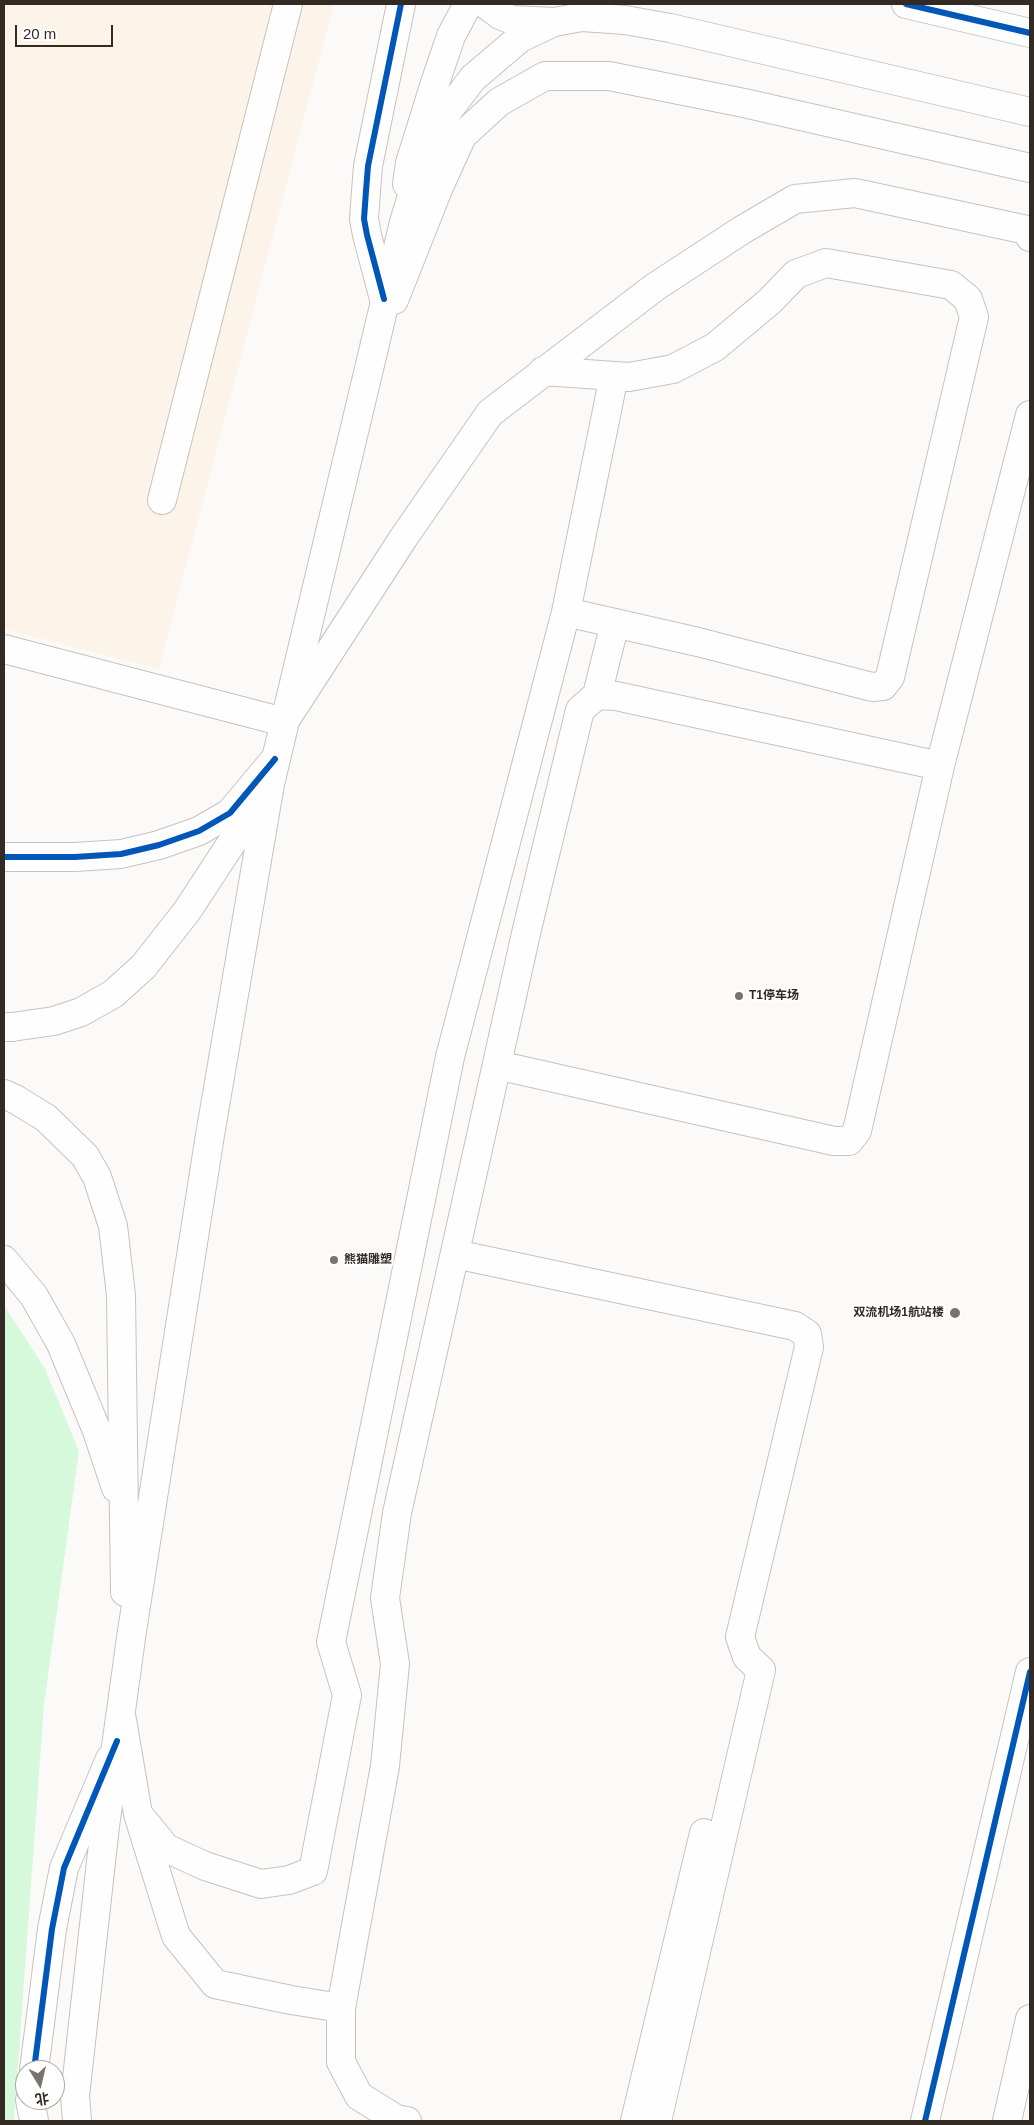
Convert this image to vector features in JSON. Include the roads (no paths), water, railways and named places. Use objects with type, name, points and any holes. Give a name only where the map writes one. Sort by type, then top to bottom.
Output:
[{"type":"main road","points":[[162,500],[288,4]]},
{"type":"main road","points":[[384,299],[366,235],[364,219],[368,166],[401,4]]},
{"type":"main road","points":[[404,222],[410,164],[451,36],[468,4]]},
{"type":"main road","points":[[485,4],[500,16],[512,20],[554,22],[582,17],[625,20],[670,28],[1030,112]]},
{"type":"main road","points":[[906,4],[1030,33]]},
{"type":"main road","points":[[76,2109],[105,1826],[126,1676],[210,1135],[273,771],[284,722],[384,299],[420,170],[447,112],[473,78],[520,38],[554,22]]},
{"type":"main road","points":[[367,370],[438,189],[462,136],[499,102],[545,76],[609,76],[1030,168]]},
{"type":"main road","points":[[284,722],[404,537],[490,413],[543,371],[605,328],[655,287],[795,199],[855,193],[1026,230],[1030,237]]},
{"type":"main road","points":[[543,371],[629,377],[673,369],[715,348],[770,301],[796,274],[826,263],[951,285],[968,299],[974,317],[890,677],[883,686],[872,687],[566,612]]},
{"type":"main road","points":[[138,1814],[166,1848],[205,1866],[261,1884],[289,1880],[313,1871],[347,1695],[331,1642],[450,1057],[566,612],[614,376]]},
{"type":"main road","points":[[498,1065],[834,1141],[849,1141],[857,1131],[940,766],[1030,415]]},
{"type":"main road","points":[[407,2121],[396,2119],[359,2096],[341,2062],[342,2008],[385,1766],[395,1664],[385,1598],[397,1513],[580,710],[597,695],[615,623]]},
{"type":"main road","points":[[4,649],[284,722]]},
{"type":"main road","points":[[597,695],[616,696],[940,766]]},
{"type":"main road","points":[[4,857],[74,858],[121,854],[159,845],[198,831],[230,813],[273,771]]},
{"type":"main road","points":[[8,1027],[54,1022],[81,1012],[113,994],[143,967],[187,911],[273,771]]},
{"type":"main road","points":[[9,1097],[46,1118],[85,1156],[97,1177],[113,1226],[121,1295],[126,1676]]},
{"type":"main road","points":[[456,1254],[795,1326],[807,1334],[809,1347],[740,1637],[754,1663],[658,2121]]},
{"type":"main road","points":[[4,1260],[34,1296],[61,1344],[97,1431],[124,1512]]},
{"type":"main road","points":[[634,2121],[754,1663]]},
{"type":"main road","points":[[925,2121],[1030,1672]]},
{"type":"main road","points":[[121,1714],[138,1814],[176,1936],[215,1984],[291,2000],[342,2008]]},
{"type":"main road","points":[[35,2060],[52,1929],[64,1868],[117,1741]]},
{"type":"main road","points":[[1007,2121],[1030,2019]]},
{"type":"place","name":"T1停车场","points":[[739,996]]},
{"type":"place","name":"熊猫雕塑","points":[[334,1260]]},
{"type":"place","name":"双流机场1航站楼","points":[[955,1313]]}]
